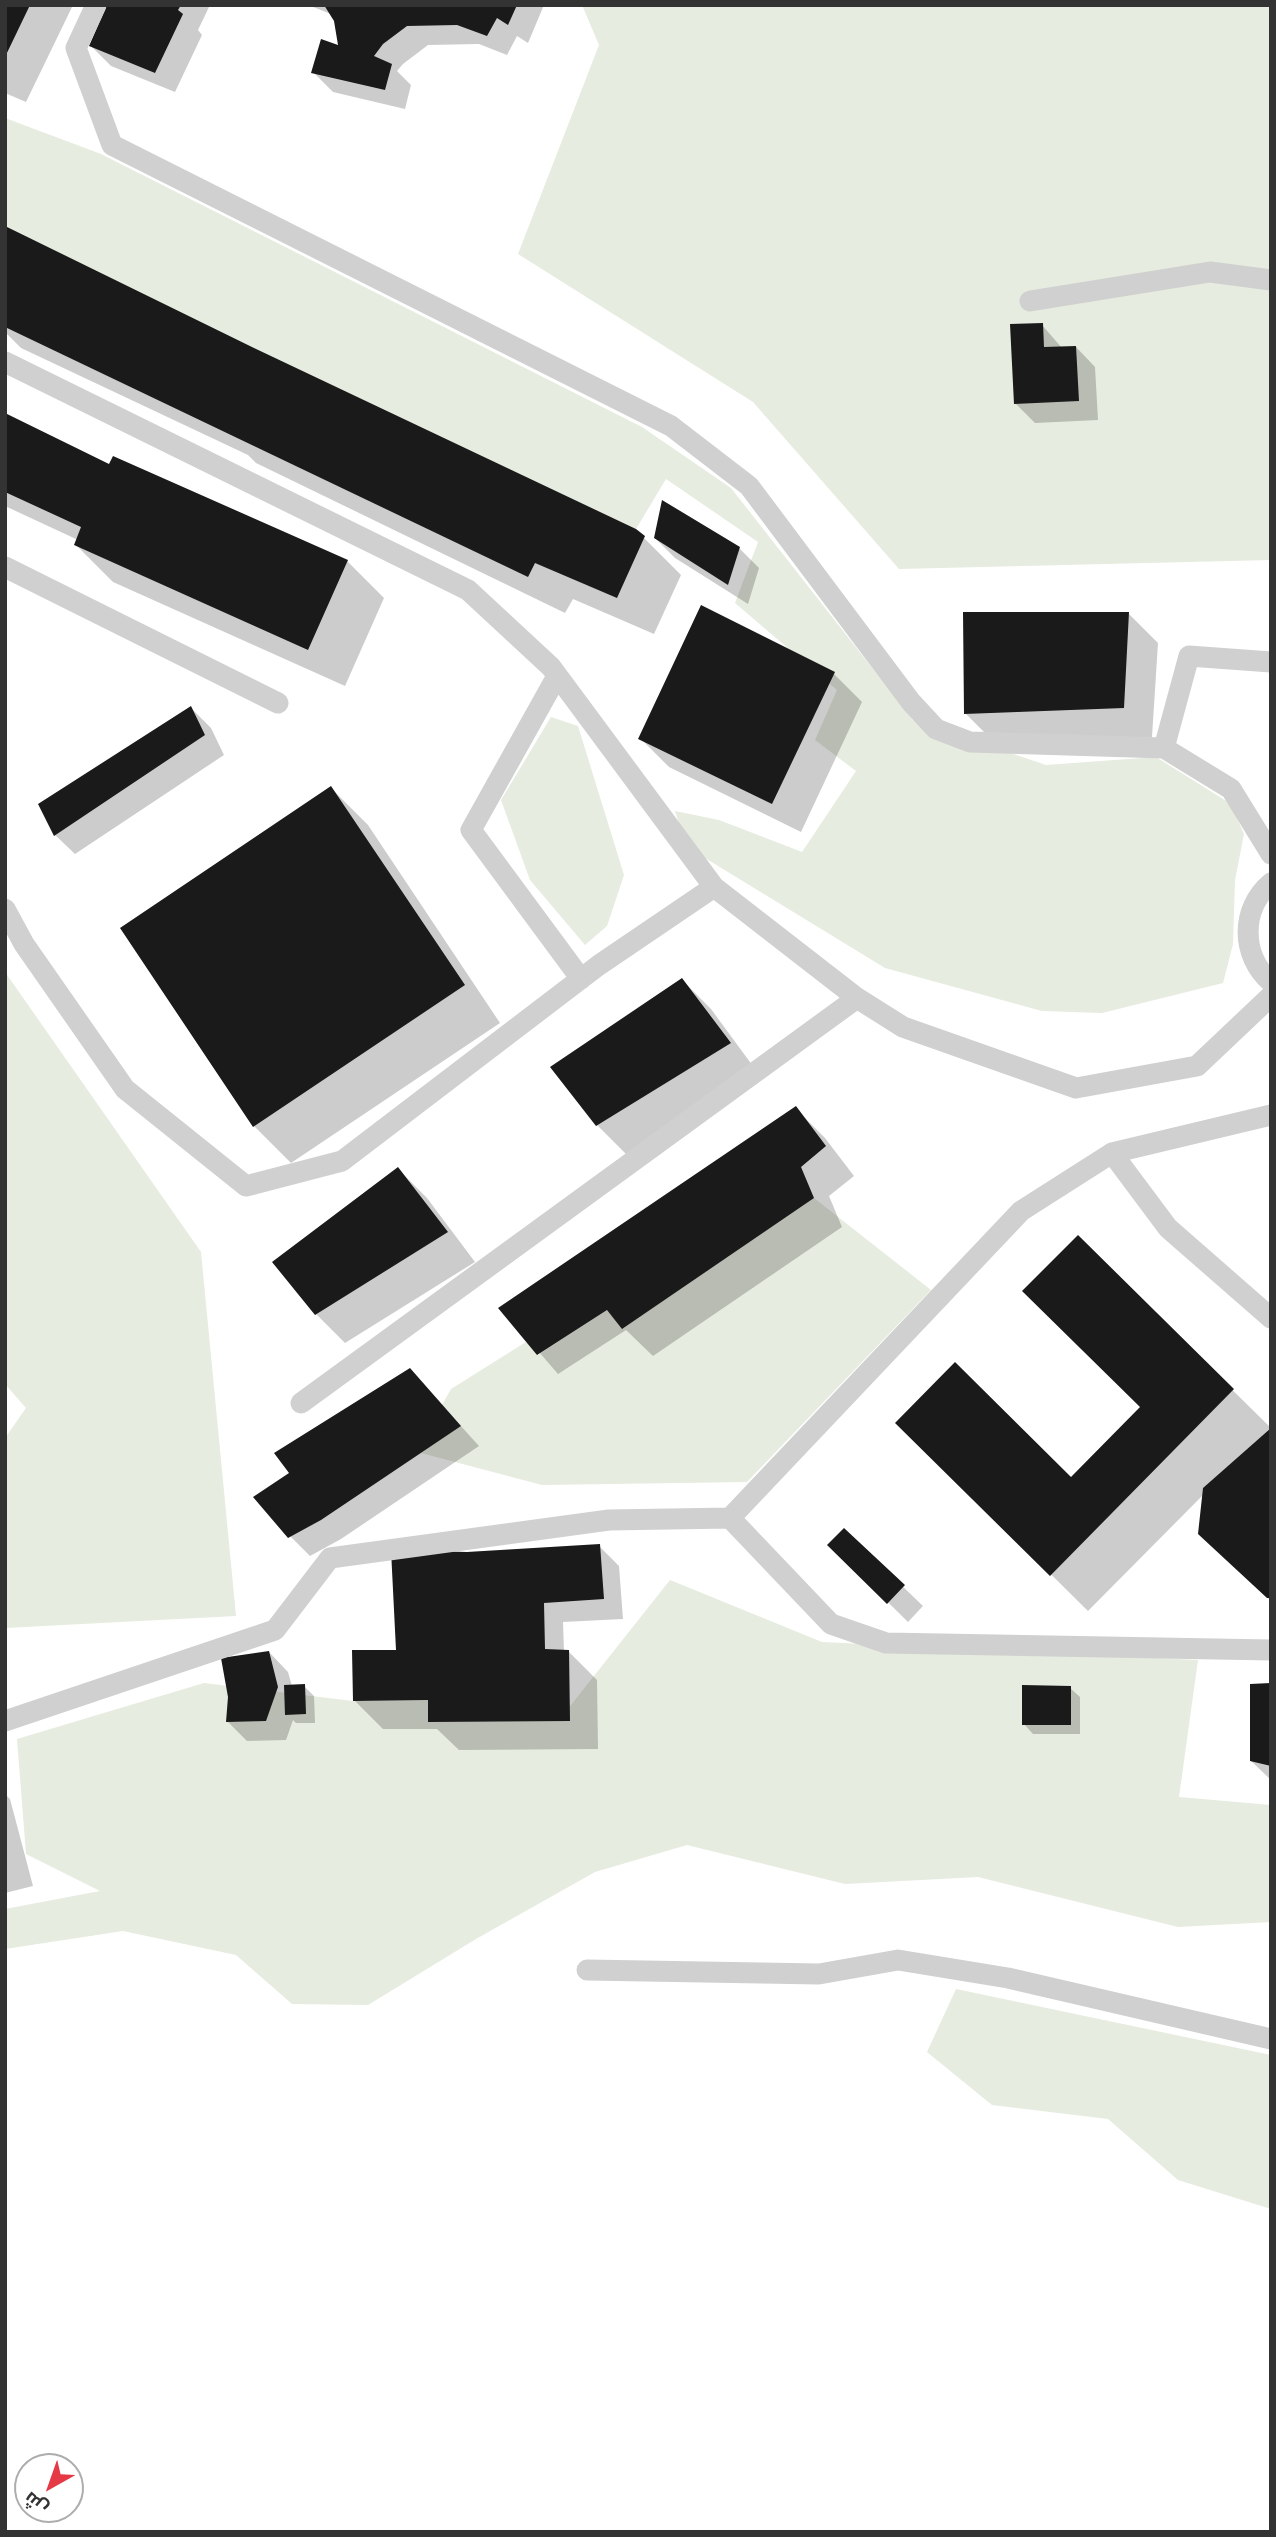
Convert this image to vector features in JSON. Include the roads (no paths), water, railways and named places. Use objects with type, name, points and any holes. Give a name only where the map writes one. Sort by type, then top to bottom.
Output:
[{"type":"lane","points":[[96,5],[76,48],[112,145],[671,426],[749,486],[911,702],[936,729],[970,742],[1164,748],[1231,789],[1271,853]]},
{"type":"lane","points":[[1030,301],[1210,272],[1271,279]]},
{"type":"lane","points":[[5,362],[468,590],[557,676],[713,887],[856,998],[903,1027],[1076,1088],[1197,1066],[1271,996]]},
{"type":"lane","points":[[5,567],[278,704]]},
{"type":"lane","points":[[1164,748],[1189,656],[1271,662]]},
{"type":"lane","points":[[557,676],[471,830],[581,979]]},
{"type":"lane","points":[[1271,883],[1255,901],[1248,920],[1247,940],[1253,959],[1271,982]]},
{"type":"lane","points":[[5,909],[24,944],[125,1088],[246,1186],[342,1161],[581,979],[713,887]]},
{"type":"lane","points":[[301,1403],[856,998]]},
{"type":"lane","points":[[5,1721],[275,1630],[330,1558],[609,1520],[730,1518],[1021,1210],[1112,1153],[1271,1115]]},
{"type":"lane","points":[[1112,1153],[1168,1228],[1271,1318]]},
{"type":"lane","points":[[730,1518],[831,1625],[886,1643],[1271,1650]]},
{"type":"lane","points":[[587,1970],[819,1974],[898,1960],[1008,1978],[1271,2039]]}]
